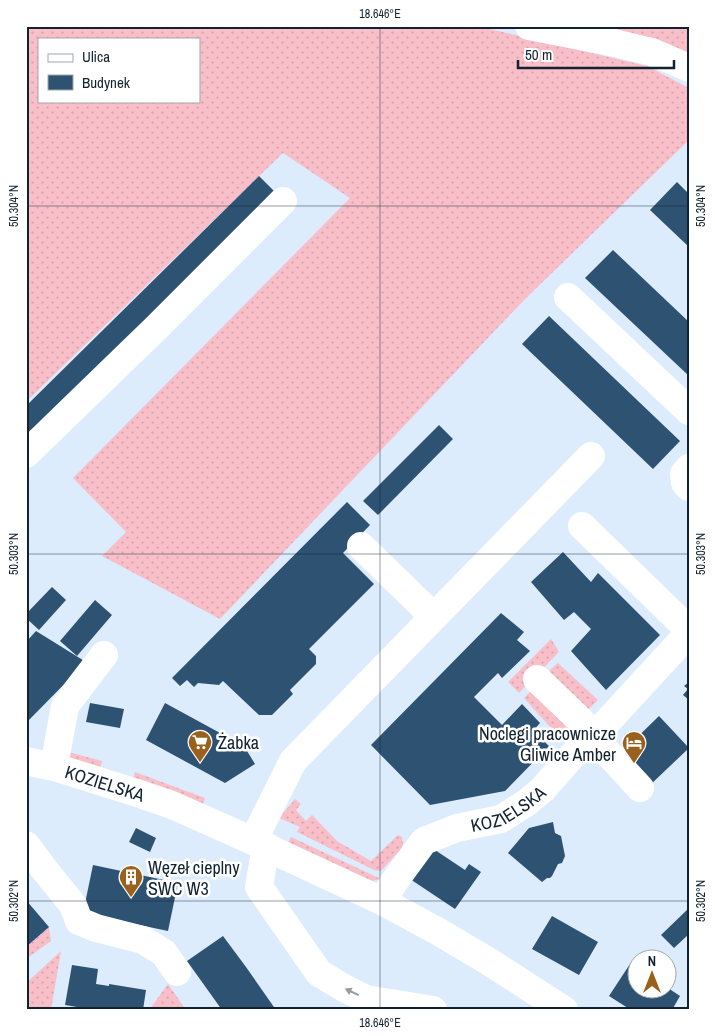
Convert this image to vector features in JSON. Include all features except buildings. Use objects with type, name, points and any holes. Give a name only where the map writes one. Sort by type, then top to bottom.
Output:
[{"type":"street","points":[[530,26],[652,52],[689,68]]},
{"type":"street","points":[[26,454],[164,320],[282,201]]},
{"type":"street","points":[[568,297],[689,411]]},
{"type":"street","points":[[433,1010],[366,999],[319,973],[259,887],[260,843],[293,761],[591,456]]},
{"type":"street","points":[[689,468],[684,474],[684,483],[689,487]]},
{"type":"street","points":[[582,526],[689,632]]},
{"type":"street","points":[[361,546],[434,617]]},
{"type":"street","name":"KOZIELSKA","points":[[382,901],[424,840],[457,828],[501,819],[542,790],[689,632]]},
{"type":"street","points":[[54,767],[65,706],[104,655]]},
{"type":"street","points":[[537,679],[581,721],[592,736],[640,788]]},
{"type":"street","name":"KOZIELSKA","points":[[26,761],[54,767],[172,805],[260,843],[382,901],[439,932],[564,1010]]},
{"type":"street","points":[[26,845],[72,905],[79,922],[143,940],[164,953],[177,972]]},
{"type":"shaded area","points":[[26,26],[477,26],[647,66],[689,88],[689,140],[523,301],[220,619],[102,556],[126,532],[73,478],[350,198],[283,153],[26,402]]},
{"type":"shaded area","points":[[605,26],[689,26],[689,55],[647,39]]},
{"type":"shaded area","points":[[551,639],[559,652],[519,693],[508,682]]},
{"type":"shaded area","points":[[558,663],[598,700],[585,713],[549,680],[550,670]]},
{"type":"shaded area","points":[[534,688],[572,725],[560,738],[524,698]]},
{"type":"shaded area","points":[[61,750],[102,761],[100,769],[59,758]]},
{"type":"shaded area","points":[[135,772],[205,798],[202,806],[133,779]]},
{"type":"shaded area","points":[[295,799],[301,804],[296,810],[306,821],[312,815],[337,841],[371,861],[398,835],[402,837],[403,845],[381,871],[374,870],[297,832],[300,827],[279,818]]},
{"type":"shaded area","points":[[291,837],[381,879],[371,881],[287,845]]},
{"type":"shaded area","points":[[49,927],[51,941],[26,959],[26,947]]},
{"type":"shaded area","points":[[61,951],[51,1010],[26,1010],[26,983]]},
{"type":"shaded area","points":[[168,984],[186,1010],[149,1010]]},
{"type":"place","name":"Żabka","points":[[200,763]]},
{"type":"place","name":"Noclegi pracownicze Gliwice Amber","points":[[634,764]]},
{"type":"place","name":"Węzeł cieplny SWC W3","points":[[131,898]]}]
